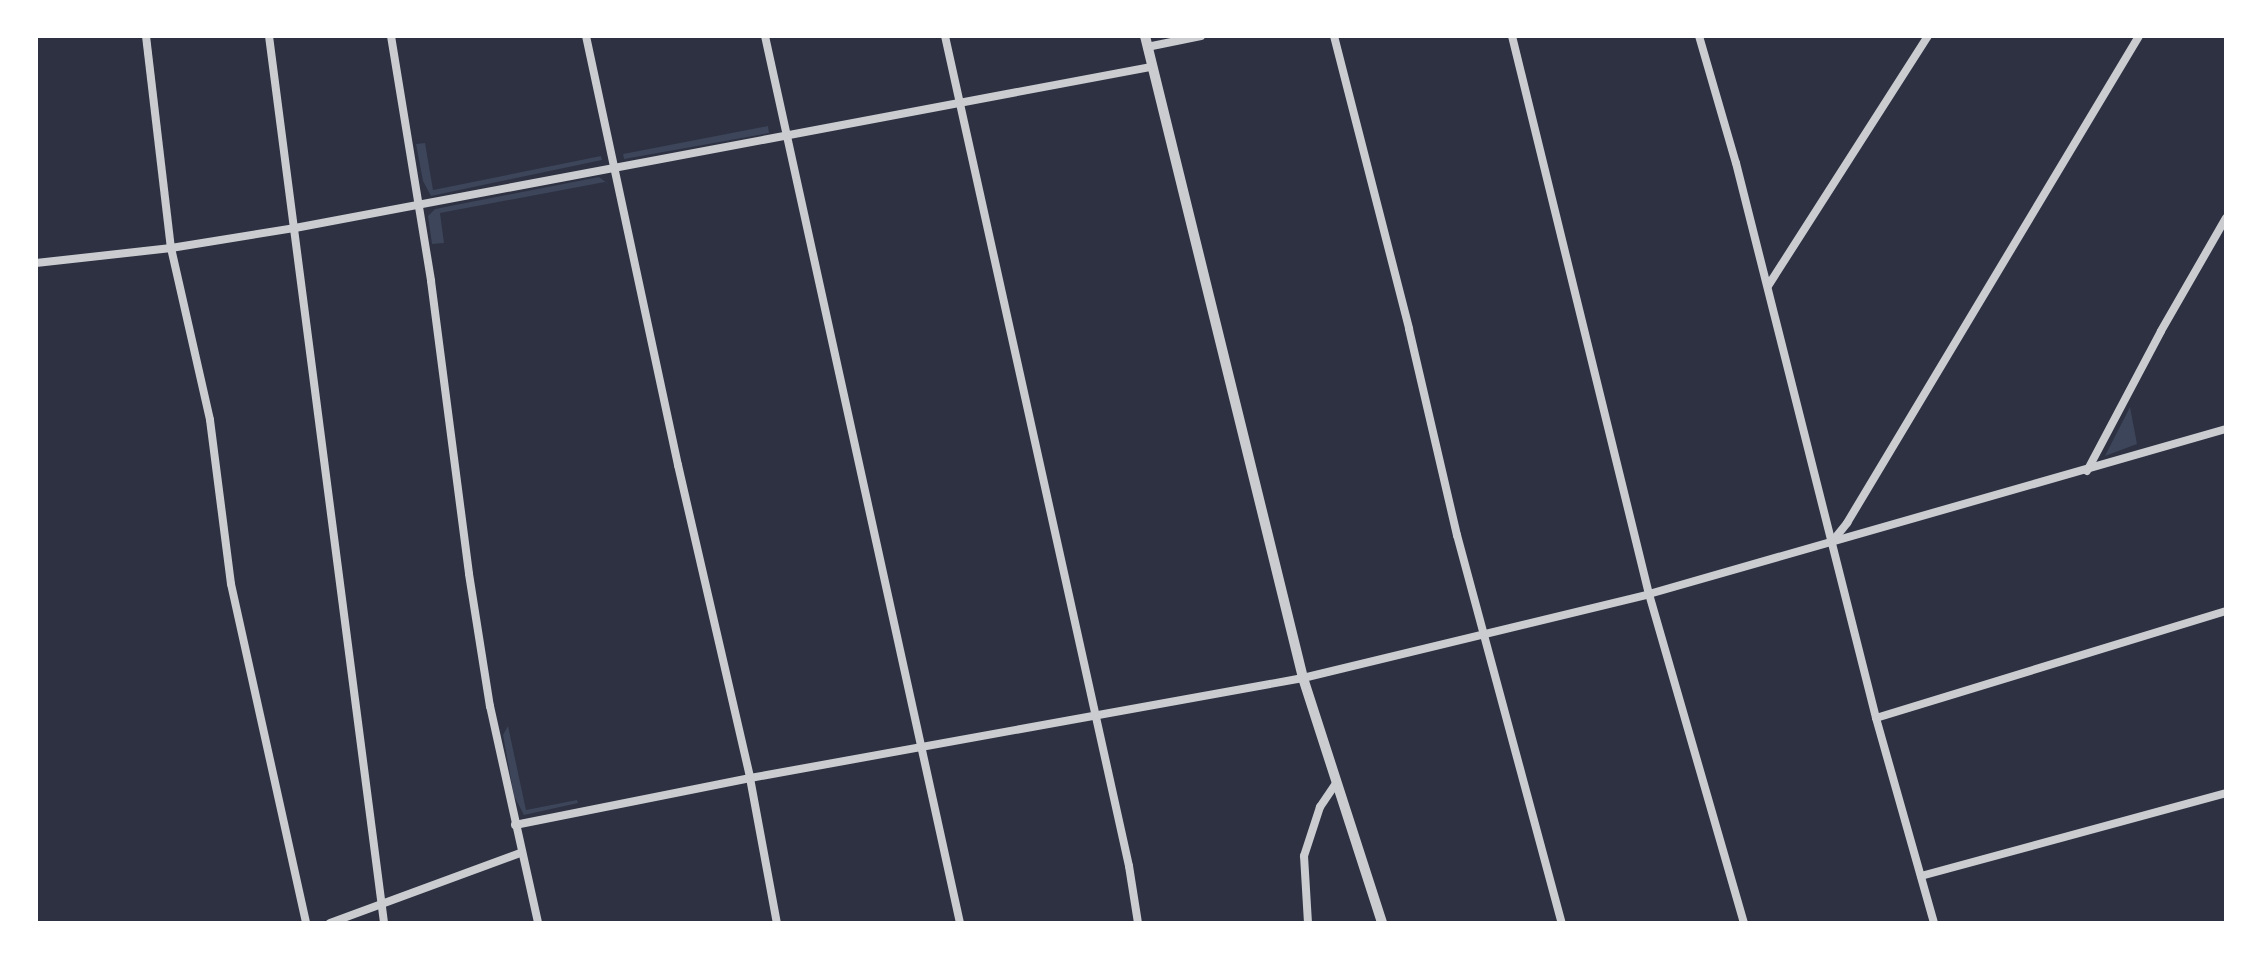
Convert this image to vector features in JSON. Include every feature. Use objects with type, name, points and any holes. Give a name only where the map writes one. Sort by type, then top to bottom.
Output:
[{"type":"street","points":[[146,36],[171,248],[194,336],[210,420],[223,530],[245,655],[306,923]]},
{"type":"street","points":[[269,36],[384,923]]},
{"type":"street","points":[[391,36],[420,204],[469,574],[490,706],[520,853],[538,923]]},
{"type":"street","points":[[586,36],[750,778],[777,923]]},
{"type":"street","points":[[765,36],[960,923]]},
{"type":"street","points":[[945,36],[1129,866],[1138,923]]},
{"type":"street","points":[[1201,36],[1146,42],[1150,67],[1303,678],[1382,923]]},
{"type":"street","points":[[1334,36],[1482,633],[1562,923]]},
{"type":"street","points":[[1512,36],[1649,594],[1744,923]]},
{"type":"street","points":[[1699,36],[1768,286],[1876,718],[1934,923]]},
{"type":"street","points":[[1768,286],[1928,36]]},
{"type":"street","points":[[1830,543],[1863,496],[2139,36]]},
{"type":"street","points":[[36,263],[171,248],[295,228],[1150,67]]},
{"type":"street","points":[[2087,471],[2161,331],[2226,218]]},
{"type":"street","points":[[515,825],[750,778],[1303,678],[1649,594],[2226,429]]},
{"type":"street","points":[[1876,718],[2226,611]]},
{"type":"street","points":[[1308,923],[1304,856],[1320,807],[1336,783]]},
{"type":"street","points":[[1921,876],[2226,793]]},
{"type":"street","points":[[330,923],[520,853]]},
{"type":"shaded area","points":[[768,126],[769,133],[624,159],[623,154]]},
{"type":"shaded area","points":[[425,143],[433,190],[601,156],[602,160],[431,196],[423,181],[416,144]]},
{"type":"shaded area","points":[[599,177],[611,186],[605,182],[440,213],[444,243],[432,244],[428,216],[435,209]]},
{"type":"shaded area","points":[[2130,407],[2137,444],[2105,456]]},
{"type":"shaded area","points":[[508,726],[526,810],[577,800],[578,803],[524,815],[514,796],[503,735]]}]
